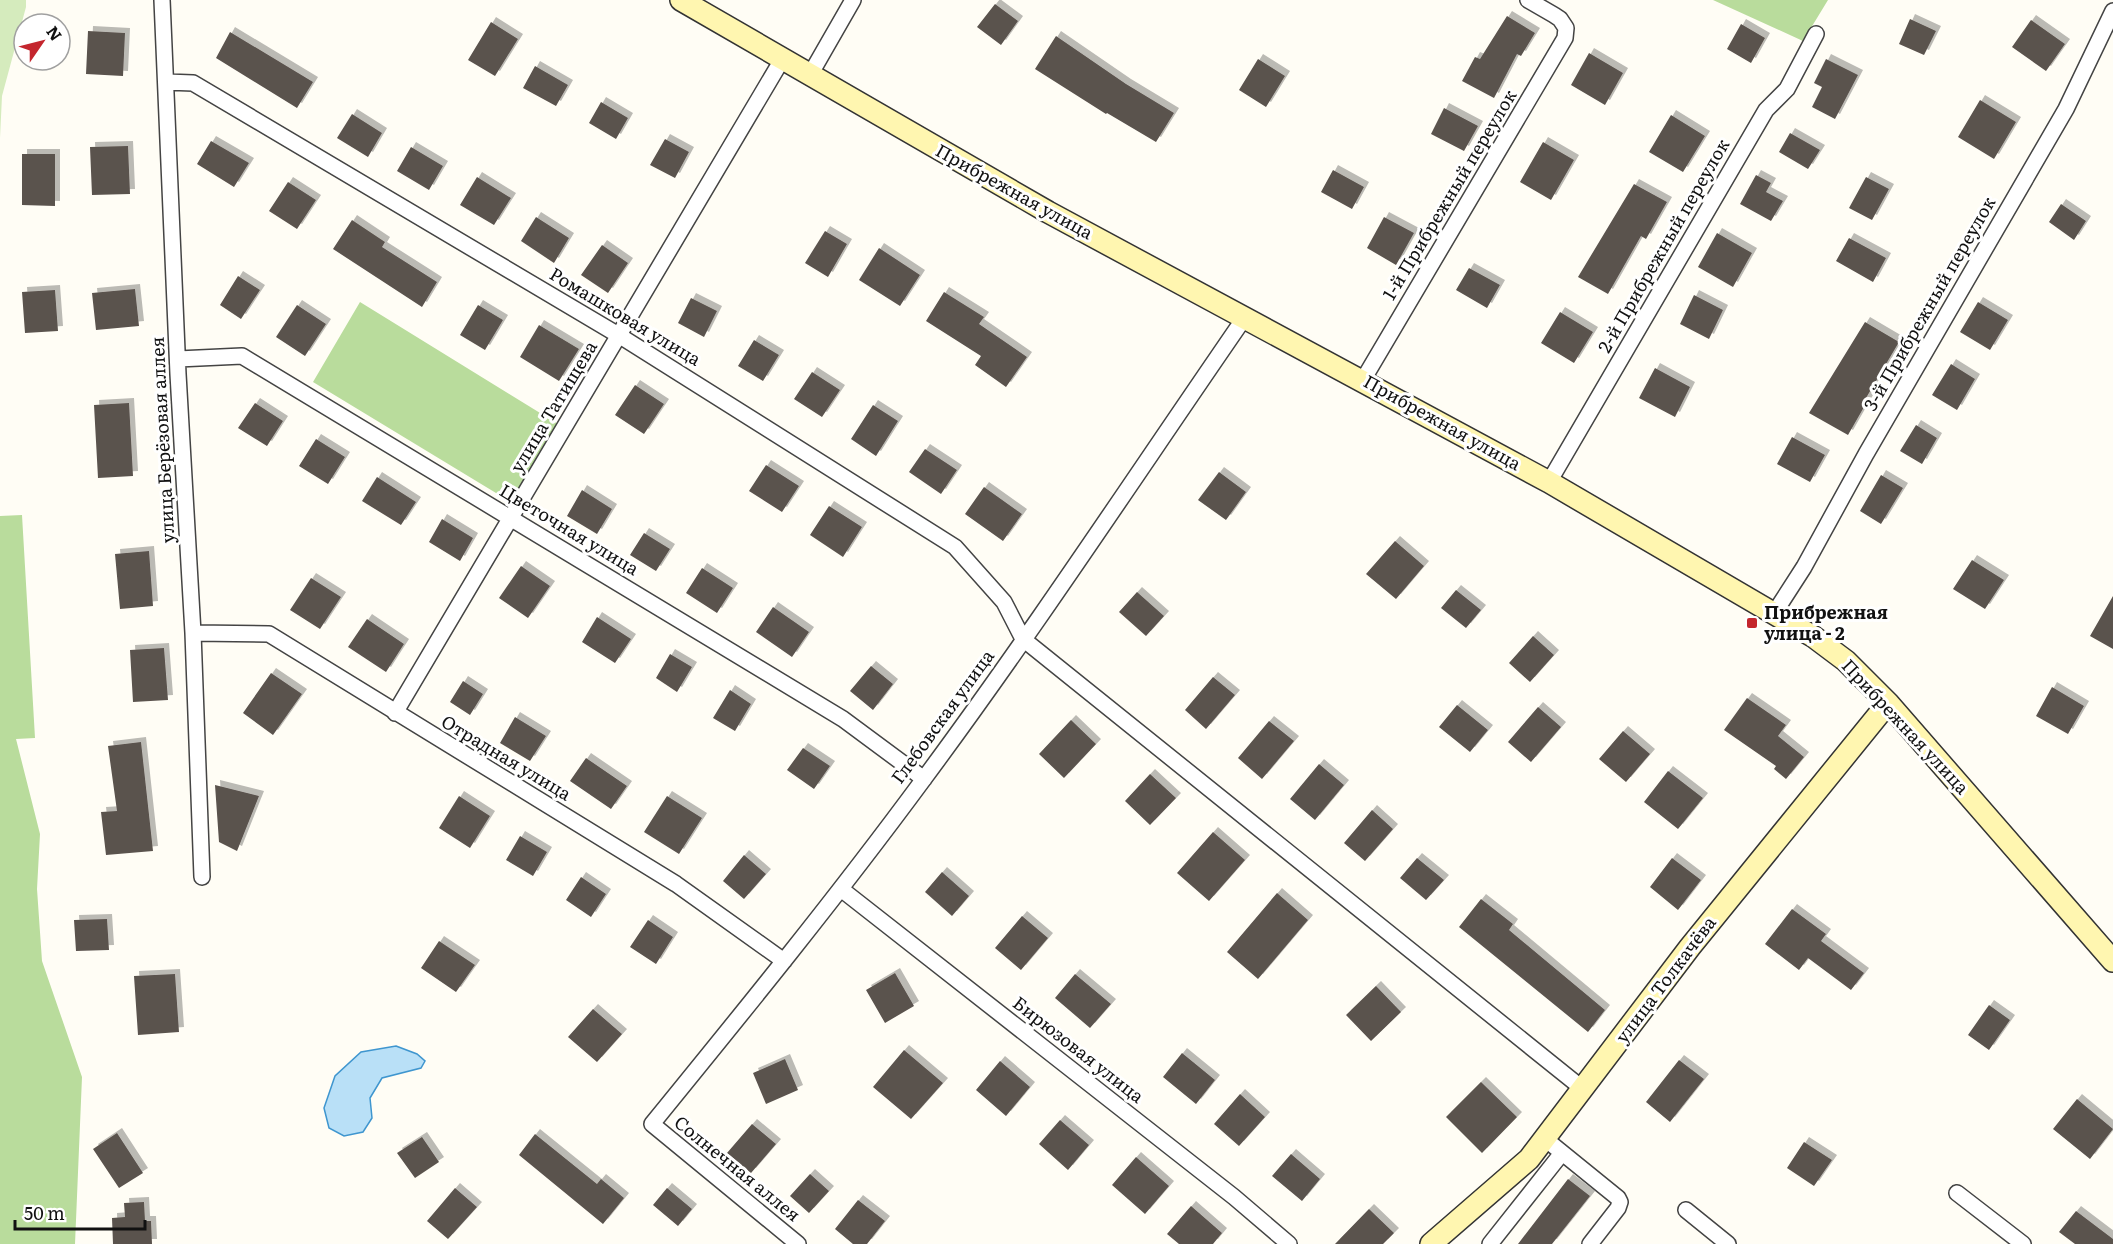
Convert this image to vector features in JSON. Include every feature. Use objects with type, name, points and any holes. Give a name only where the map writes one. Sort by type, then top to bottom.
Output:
[{"type":"street","name":"улица Берёзовая аллея","points":[[162,0],[193,633],[202,878]]},
{"type":"street","name":"Прибрежная улица","points":[[681,0],[1048,212],[1363,380],[1548,482],[1775,612],[1831,648],[1864,677],[1888,703],[2113,961]]},
{"type":"street","points":[[810,75],[854,0]]},
{"type":"street","name":"1-й Прибрежный переулок","points":[[1363,380],[1565,38],[1564,23],[1528,0]]},
{"type":"street","name":"3-й Прибрежный переулок","points":[[1775,612],[1804,567],[1866,454],[2066,109],[2113,11]]},
{"type":"street","name":"2-й Прибрежный переулок","points":[[1548,482],[1766,110],[1787,89],[1816,33]]},
{"type":"street","name":"улица Татищева","points":[[395,713],[783,58]]},
{"type":"street","name":"Ромашковая улица","points":[[167,82],[193,83],[620,336],[956,547],[1004,602],[1023,639]]},
{"type":"street","name":"Глебовская улица","points":[[652,1124],[840,890],[924,778],[1023,639],[1245,317]]},
{"type":"street","name":"Цветочная улица","points":[[178,358],[242,357],[843,719],[924,778]]},
{"type":"street","name":"Отрадная улица","points":[[193,633],[269,634],[676,884],[784,961]]},
{"type":"street","points":[[1023,639],[1583,1089]]},
{"type":"street","name":"улица Толкачёва","points":[[1431,1244],[1529,1159],[1697,938],[1888,703]]},
{"type":"street","name":"Бирюзовая улица","points":[[840,890],[1234,1197],[1289,1244]]},
{"type":"street","name":"Солнечная аллея","points":[[652,1124],[798,1244]]},
{"type":"street","points":[[1544,1138],[1620,1202],[1590,1244]]},
{"type":"street","points":[[1490,1244],[1562,1153]]},
{"type":"street","points":[[1957,1193],[2022,1244]]},
{"type":"street","points":[[1686,1210],[1728,1244]]},
{"type":"green space","points":[[0,0],[26,0],[25,12],[12,12],[12,59],[2,96],[0,138]]},
{"type":"green space","points":[[1713,0],[1828,0],[1803,41]]},
{"type":"green space","points":[[360,302],[558,424],[511,502],[313,382]]},
{"type":"green space","points":[[22,515],[35,738],[16,739],[40,834],[37,889],[42,961],[82,1077],[75,1244],[0,1244],[0,516]]},
{"type":"water","points":[[396,1046],[417,1054],[425,1061],[421,1068],[382,1078],[370,1098],[372,1118],[363,1132],[344,1136],[329,1128],[324,1108],[335,1076],[361,1052]]},
{"type":"building","points":[[995,4],[1018,21],[1001,45],[977,27]]},
{"type":"building","points":[[1507,16],[1535,33],[1521,56],[1517,54],[1494,98],[1462,81],[1475,57],[1480,59]]},
{"type":"building","points":[[1910,19],[1936,31],[1924,55],[1899,44]]},
{"type":"building","points":[[2031,20],[2065,44],[2046,71],[2012,47]]},
{"type":"building","points":[[491,22],[518,39],[495,76],[468,60]]},
{"type":"building","points":[[1741,24],[1765,38],[1751,63],[1727,49]]},
{"type":"building","points":[[88,31],[125,33],[123,76],[86,74]]},
{"type":"building","points":[[230,32],[313,82],[297,108],[216,58]]},
{"type":"building","points":[[1056,36],[1126,84],[1174,113],[1156,142],[1106,114],[1035,69]]},
{"type":"building","points":[[1589,53],[1623,73],[1605,105],[1571,85]]},
{"type":"building","points":[[1258,59],[1285,76],[1266,107],[1239,90]]},
{"type":"building","points":[[1826,59],[1858,75],[1835,119],[1812,107],[1822,87],[1814,83]]},
{"type":"building","points":[[535,66],[568,85],[556,106],[523,88]]},
{"type":"building","points":[[1980,100],[2016,122],[1994,159],[1958,137]]},
{"type":"building","points":[[601,102],[628,118],[616,139],[589,123]]},
{"type":"building","points":[[1444,108],[1478,126],[1464,151],[1431,134]]},
{"type":"building","points":[[352,114],[382,133],[368,157],[337,138]]},
{"type":"building","points":[[1671,115],[1705,136],[1683,172],[1649,152]]},
{"type":"building","points":[[1790,133],[1820,150],[1808,169],[1779,152]]},
{"type":"building","points":[[665,139],[689,152],[675,178],[650,165]]},
{"type":"building","points":[[211,141],[249,163],[234,187],[197,164]]},
{"type":"building","points":[[1543,142],[1574,160],[1551,200],[1520,182]]},
{"type":"building","points":[[128,146],[130,194],[92,195],[90,147]]},
{"type":"building","points":[[411,147],[443,166],[429,190],[397,171]]},
{"type":"building","points":[[22,154],[55,154],[55,206],[22,205]]},
{"type":"building","points":[[1333,170],[1364,187],[1352,209],[1321,192]]},
{"type":"building","points":[[1756,175],[1771,183],[1766,192],[1783,201],[1771,221],[1740,204]]},
{"type":"building","points":[[477,177],[511,198],[494,225],[460,205]]},
{"type":"building","points":[[1866,177],[1889,189],[1872,220],[1849,208]]},
{"type":"building","points":[[288,182],[316,200],[297,229],[269,211]]},
{"type":"building","points":[[1634,184],[1667,202],[1646,239],[1641,236],[1608,294],[1578,277]]},
{"type":"building","points":[[2061,204],[2086,221],[2074,240],[2049,222]]},
{"type":"building","points":[[536,217],[569,238],[554,263],[521,241]]},
{"type":"building","points":[[1384,217],[1414,233],[1396,265],[1367,248]]},
{"type":"building","points":[[352,220],[385,242],[382,247],[437,282],[422,307],[333,249]]},
{"type":"building","points":[[825,231],[847,244],[828,277],[805,263]]},
{"type":"building","points":[[1717,233],[1752,253],[1733,287],[1698,267]]},
{"type":"building","points":[[1849,238],[1886,258],[1873,282],[1836,261]]},
{"type":"building","points":[[602,245],[628,263],[608,293],[581,275]]},
{"type":"building","points":[[879,248],[920,275],[900,306],[859,280]]},
{"type":"building","points":[[1469,268],[1500,285],[1487,308],[1456,290]]},
{"type":"building","points":[[238,276],[260,290],[241,319],[220,305]]},
{"type":"building","points":[[135,289],[139,326],[96,330],[92,293]]},
{"type":"building","points":[[55,290],[58,331],[25,333],[22,292]]},
{"type":"building","points":[[944,292],[984,317],[979,324],[1027,357],[1006,387],[975,365],[981,356],[926,321]]},
{"type":"building","points":[[1694,295],[1723,310],[1709,339],[1680,324]]},
{"type":"building","points":[[691,298],[717,311],[704,337],[678,323]]},
{"type":"building","points":[[1978,302],[2008,320],[1990,350],[1960,332]]},
{"type":"building","points":[[297,305],[326,324],[305,356],[276,337]]},
{"type":"building","points":[[478,305],[503,320],[485,350],[460,335]]},
{"type":"building","points":[[1560,312],[1593,332],[1574,363],[1541,343]]},
{"type":"building","points":[[1865,322],[1899,342],[1866,398],[1868,400],[1848,435],[1809,413]]},
{"type":"building","points":[[539,325],[579,349],[559,381],[520,357]]},
{"type":"building","points":[[754,340],[779,355],[763,381],[738,366]]},
{"type":"building","points":[[1951,364],[1975,379],[1957,410],[1932,395]]},
{"type":"building","points":[[1655,368],[1690,387],[1675,417],[1639,398]]},
{"type":"building","points":[[812,372],[840,390],[822,417],[794,399]]},
{"type":"building","points":[[635,385],[664,404],[644,434],[615,415]]},
{"type":"building","points":[[129,403],[133,476],[98,478],[94,405]]},
{"type":"building","points":[[255,403],[283,421],[267,446],[238,428]]},
{"type":"building","points":[[873,405],[898,421],[876,456],[851,439]]},
{"type":"building","points":[[1916,425],[1937,438],[1922,464],[1900,451]]},
{"type":"building","points":[[1792,437],[1825,455],[1810,482],[1777,464]]},
{"type":"building","points":[[316,439],[345,457],[328,484],[299,466]]},
{"type":"building","points":[[925,449],[957,470],[941,494],[909,472]]},
{"type":"building","points":[[766,465],[799,486],[782,512],[749,491]]},
{"type":"building","points":[[1219,472],[1246,492],[1226,520],[1198,500]]},
{"type":"building","points":[[1881,475],[1903,488],[1881,524],[1860,511]]},
{"type":"building","points":[[377,477],[416,502],[401,525],[362,501]]},
{"type":"building","points":[[984,487],[1022,514],[1003,541],[965,514]]},
{"type":"building","points":[[582,490],[612,509],[597,534],[567,516]]},
{"type":"building","points":[[829,506],[862,527],[843,557],[810,535]]},
{"type":"building","points":[[442,519],[473,538],[460,561],[429,542]]},
{"type":"building","points":[[644,533],[670,549],[656,571],[630,555]]},
{"type":"building","points":[[1395,541],[1424,566],[1396,599],[1366,574]]},
{"type":"building","points":[[149,551],[153,606],[120,609],[115,554]]},
{"type":"building","points":[[1972,560],[2004,580],[1985,609],[1953,589]]},
{"type":"building","points":[[521,566],[550,586],[528,618],[499,598]]},
{"type":"building","points":[[702,568],[733,588],[717,613],[686,593]]},
{"type":"building","points":[[311,578],[341,597],[320,629],[290,610]]},
{"type":"building","points":[[1456,590],[1481,610],[1466,628],[1441,608]]},
{"type":"building","points":[[1137,592],[1164,616],[1146,636],[1119,612]]},
{"type":"building","points":[[2113,596],[2113,649],[2090,636]]},
{"type":"building","points":[[773,607],[809,632],[792,657],[756,632]]},
{"type":"building","points":[[597,617],[631,639],[615,663],[582,642]]},
{"type":"building","points":[[367,619],[404,644],[386,672],[348,647]]},
{"type":"building","points":[[1533,636],[1554,655],[1530,682],[1509,663]]},
{"type":"building","points":[[164,648],[168,700],[133,702],[130,650]]},
{"type":"building","points":[[670,654],[692,667],[677,692],[656,678]]},
{"type":"building","points":[[871,666],[893,684],[873,710],[850,691]]},
{"type":"building","points":[[271,673],[302,694],[273,735],[243,713]]},
{"type":"building","points":[[1213,677],[1235,695],[1206,729],[1185,710]]},
{"type":"building","points":[[463,681],[483,694],[470,715],[450,702]]},
{"type":"building","points":[[2052,687],[2084,706],[2068,734],[2036,716]]},
{"type":"building","points":[[730,690],[751,704],[735,731],[713,718]]},
{"type":"building","points":[[1747,698],[1786,725],[1778,736],[1804,757],[1786,779],[1774,769],[1776,766],[1724,730]]},
{"type":"building","points":[[1457,705],[1488,730],[1470,752],[1439,727]]},
{"type":"building","points":[[1538,707],[1561,727],[1531,762],[1508,742]]},
{"type":"building","points":[[515,717],[546,736],[530,761],[500,743]]},
{"type":"building","points":[[1071,720],[1096,744],[1064,778],[1039,754]]},
{"type":"building","points":[[1269,721],[1294,741],[1262,779],[1238,758]]},
{"type":"building","points":[[1623,731],[1650,754],[1626,782],[1599,759]]},
{"type":"building","points":[[141,742],[153,851],[106,855],[101,812],[117,811],[108,746]]},
{"type":"building","points":[[803,748],[830,766],[814,789],[787,770]]},
{"type":"building","points":[[586,758],[627,786],[611,809],[570,781]]},
{"type":"building","points":[[1319,764],[1344,785],[1315,820],[1290,799]]},
{"type":"building","points":[[1668,771],[1703,798],[1678,829],[1644,802]]},
{"type":"building","points":[[1150,774],[1176,798],[1150,825],[1125,801]]},
{"type":"building","points":[[215,785],[259,796],[237,851],[219,842]]},
{"type":"building","points":[[459,796],[490,816],[470,848],[439,828]]},
{"type":"building","points":[[667,796],[702,818],[679,854],[644,832]]},
{"type":"building","points":[[1372,810],[1393,829],[1365,861],[1344,843]]},
{"type":"building","points":[[1213,832],[1245,860],[1209,901],[1177,873]]},
{"type":"building","points":[[520,836],[547,852],[533,876],[506,860]]},
{"type":"building","points":[[744,855],[766,874],[744,899],[723,881]]},
{"type":"building","points":[[1417,858],[1444,880],[1426,900],[1400,878]]},
{"type":"building","points":[[1672,858],[1701,880],[1678,910],[1650,887]]},
{"type":"building","points":[[942,872],[969,896],[952,916],[925,892]]},
{"type":"building","points":[[581,877],[606,894],[591,917],[566,900]]},
{"type":"building","points":[[1277,893],[1308,920],[1258,979],[1227,952]]},
{"type":"building","points":[[1481,899],[1513,924],[1509,930],[1605,1010],[1588,1032],[1459,927]]},
{"type":"building","points":[[1792,909],[1826,934],[1821,941],[1864,973],[1851,990],[1808,958],[1799,970],[1765,944]]},
{"type":"building","points":[[1022,916],[1048,938],[1021,970],[995,948]]},
{"type":"building","points":[[107,919],[109,950],[76,951],[74,920]]},
{"type":"building","points":[[648,920],[673,937],[656,964],[630,947]]},
{"type":"building","points":[[439,941],[475,965],[456,992],[421,968]]},
{"type":"building","points":[[895,973],[914,1006],[885,1023],[866,990]]},
{"type":"building","points":[[175,974],[179,1032],[138,1035],[134,976]]},
{"type":"building","points":[[1075,974],[1111,1004],[1090,1028],[1055,998]]},
{"type":"building","points":[[1376,986],[1401,1012],[1371,1041],[1346,1015]]},
{"type":"building","points":[[1989,1005],[2010,1020],[1989,1050],[1968,1035]]},
{"type":"building","points":[[593,1009],[622,1034],[597,1062],[568,1037]]},
{"type":"building","points":[[904,1050],[943,1083],[911,1119],[873,1087]]},
{"type":"building","points":[[1182,1053],[1215,1080],[1196,1104],[1163,1077]]},
{"type":"building","points":[[785,1059],[798,1090],[766,1104],[753,1073]]},
{"type":"building","points":[[1679,1060],[1704,1079],[1670,1122],[1646,1102]]},
{"type":"building","points":[[1000,1061],[1030,1087],[1006,1116],[976,1090]]},
{"type":"building","points":[[1481,1082],[1517,1117],[1482,1153],[1446,1117]]},
{"type":"building","points":[[1240,1094],[1265,1117],[1239,1146],[1214,1124]]},
{"type":"building","points":[[2077,1099],[2113,1129],[2090,1159],[2053,1129]]},
{"type":"building","points":[[1060,1120],[1089,1145],[1068,1170],[1039,1144]]},
{"type":"building","points":[[752,1124],[776,1144],[751,1173],[727,1153]]},
{"type":"building","points":[[117,1133],[143,1173],[119,1188],[93,1149]]},
{"type":"building","points":[[535,1134],[597,1184],[601,1179],[624,1198],[603,1224],[519,1155]]},
{"type":"building","points":[[422,1137],[439,1162],[415,1178],[397,1153]]},
{"type":"building","points":[[1804,1142],[1832,1160],[1814,1186],[1787,1168]]},
{"type":"building","points":[[1291,1154],[1320,1179],[1302,1201],[1272,1176]]},
{"type":"building","points":[[1136,1157],[1169,1186],[1145,1214],[1112,1185]]},
{"type":"building","points":[[810,1174],[829,1191],[809,1213],[790,1196]]},
{"type":"building","points":[[1568,1179],[1590,1196],[1552,1244],[1518,1244]]},
{"type":"building","points":[[455,1188],[477,1207],[448,1239],[427,1221]]},
{"type":"building","points":[[667,1188],[692,1209],[678,1226],[653,1205]]},
{"type":"building","points":[[858,1200],[885,1221],[867,1244],[853,1244],[835,1229]]},
{"type":"building","points":[[144,1202],[145,1221],[151,1221],[152,1244],[113,1244],[112,1218],[125,1217],[124,1203]]},
{"type":"building","points":[[1191,1206],[1222,1233],[1213,1244],[1179,1244],[1167,1234]]},
{"type":"building","points":[[1369,1209],[1394,1233],[1383,1244],[1335,1244]]},
{"type":"building","points":[[2076,1211],[2113,1239],[2113,1244],[2075,1244],[2059,1232]]},
{"type":"place","name":"Прибрежная улица - 2","points":[[1752,623]]}]
